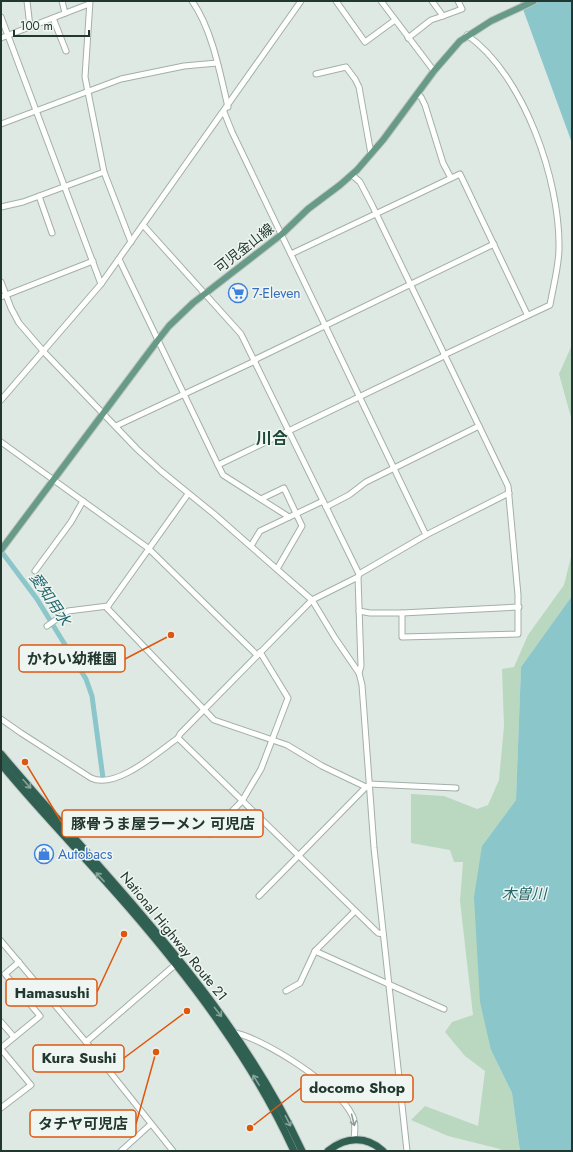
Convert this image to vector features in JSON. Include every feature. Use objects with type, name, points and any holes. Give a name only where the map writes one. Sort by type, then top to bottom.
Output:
[{"type":"highway","name":"National Highway Route 21","points":[[1,754],[134,905],[235,1033],[287,1119],[302,1151]]},
{"type":"highway","name":"National Highway Route 21","points":[[1,764],[130,909],[175,965],[224,1031],[256,1080],[281,1122],[294,1151]]},
{"type":"highway","points":[[328,1151],[344,1141],[354,1139],[374,1144],[383,1151]]},
{"type":"main road","name":"可児金山線","points":[[1,550],[158,340],[180,314],[282,234],[308,209],[352,175],[371,154],[434,71],[467,35],[491,21],[534,1]]},
{"type":"street","points":[[27,1],[30,27]]},
{"type":"street","points":[[62,1],[65,13]]},
{"type":"street","points":[[192,1],[201,14],[217,63],[232,132],[426,535]]},
{"type":"street","points":[[1,400],[85,305],[101,284],[301,1]]},
{"type":"street","points":[[336,1],[365,42],[395,20]]},
{"type":"street","points":[[381,1],[434,71]]},
{"type":"street","points":[[432,1],[443,16]]},
{"type":"street","points":[[408,38],[431,20],[462,9],[458,1]]},
{"type":"street","points":[[1,38],[89,3],[85,77],[104,172],[131,242]]},
{"type":"street","points":[[1,17],[101,284]]},
{"type":"street","points":[[53,18],[66,52]]},
{"type":"street","points":[[218,465],[360,397],[527,314],[550,305],[559,250],[555,197],[542,151],[523,105],[480,44],[467,35]]},
{"type":"street","points":[[1,124],[122,78],[184,66],[217,63]]},
{"type":"street","points":[[316,74],[346,67],[355,78],[359,87],[371,154]]},
{"type":"street","points":[[417,94],[422,97],[443,163],[451,178]]},
{"type":"street","points":[[1,207],[39,196],[104,172]]},
{"type":"street","points":[[291,254],[460,174],[527,314]]},
{"type":"street","points":[[352,175],[360,182],[376,214],[479,426],[509,493],[519,607],[518,634],[402,637],[402,613]]},
{"type":"street","points":[[39,196],[52,232]]},
{"type":"street","points":[[144,224],[241,334],[359,576],[359,673],[362,685],[368,786],[407,1151]]},
{"type":"street","points":[[116,426],[184,395],[494,244]]},
{"type":"street","points":[[119,260],[223,475],[289,517]]},
{"type":"street","points":[[4,296],[93,261]]},
{"type":"street","points":[[1,282],[4,296],[14,316],[44,352],[156,467],[251,546],[312,600],[335,638],[359,673]]},
{"type":"street","points":[[326,507],[349,495],[366,482],[479,426]]},
{"type":"street","points":[[1,442],[148,548],[259,654],[288,698],[261,770],[242,801],[210,834]]},
{"type":"street","points":[[260,499],[284,488],[302,526],[277,569]]},
{"type":"street","points":[[1,719],[38,745],[97,781],[104,781],[125,775],[178,738],[312,600],[359,576],[426,535],[509,493]]},
{"type":"street","points":[[47,626],[68,611],[108,606],[188,494]]},
{"type":"street","points":[[35,571],[71,522],[83,501]]},
{"type":"street","points":[[251,546],[260,531],[323,501]]},
{"type":"street","points":[[108,606],[107,608],[214,720],[287,745],[322,766],[368,786],[456,788]]},
{"type":"street","points":[[360,611],[370,613],[402,613],[519,607]]},
{"type":"street","points":[[178,738],[378,933],[383,934]]},
{"type":"street","points":[[259,896],[368,786]]},
{"type":"street","points":[[286,991],[301,982],[315,950],[355,911]]},
{"type":"street","points":[[1,941],[86,1042],[173,1151]]},
{"type":"street","points":[[315,950],[390,986],[444,1009]]},
{"type":"street","points":[[1,1108],[30,1085],[1,1049],[40,1016],[3,976],[19,962]]},
{"type":"street","points":[[86,1042],[175,965]]},
{"type":"street","points":[[1,1022],[14,1037]]},
{"type":"street","points":[[235,1033],[257,1039],[326,1084],[353,1115],[354,1139]]},
{"type":"street","points":[[121,1151],[151,1124]]},
{"type":"green space","points":[[572,340],[572,421],[559,374],[571,347]]},
{"type":"green space","points":[[572,553],[572,596],[521,667],[516,800],[482,846],[491,1050],[512,1093],[520,1151],[502,1151],[500,1149],[448,1136],[411,1120],[425,1106],[478,1126],[485,1071],[465,1056],[445,1032],[452,1022],[473,1015],[460,901],[463,862],[454,862],[450,850],[411,843],[411,794],[444,796],[477,809],[488,805],[499,780],[504,726],[502,669],[514,667],[528,635],[564,585]]},
{"type":"water","points":[[520,1],[572,1],[572,143]]},
{"type":"water","name":"木曽川","points":[[572,596],[572,1151],[520,1151],[512,1093],[491,1050],[480,1002],[474,897],[482,846],[516,800],[521,667]]},
{"type":"waterway","name":"愛知用水","points":[[1,551],[37,599],[86,679],[92,696],[103,778]]},
{"type":"place","name":"7-Eleven","points":[[238,293]]},
{"type":"place","name":"かわい幼稚園","points":[[171,635]]},
{"type":"place","name":"豚骨うま屋ラーメン 可児店","points":[[25,762]]},
{"type":"place","name":"Autobacs","points":[[44,854]]},
{"type":"place","name":"Hamasushi","points":[[124,934]]},
{"type":"place","name":"Kura Sushi","points":[[187,1011]]},
{"type":"place","name":"タチヤ可児店","points":[[156,1052]]},
{"type":"place","name":"docomo Shop","points":[[250,1128]]},
{"type":"district","name":"川合","points":[[272,438]]}]
